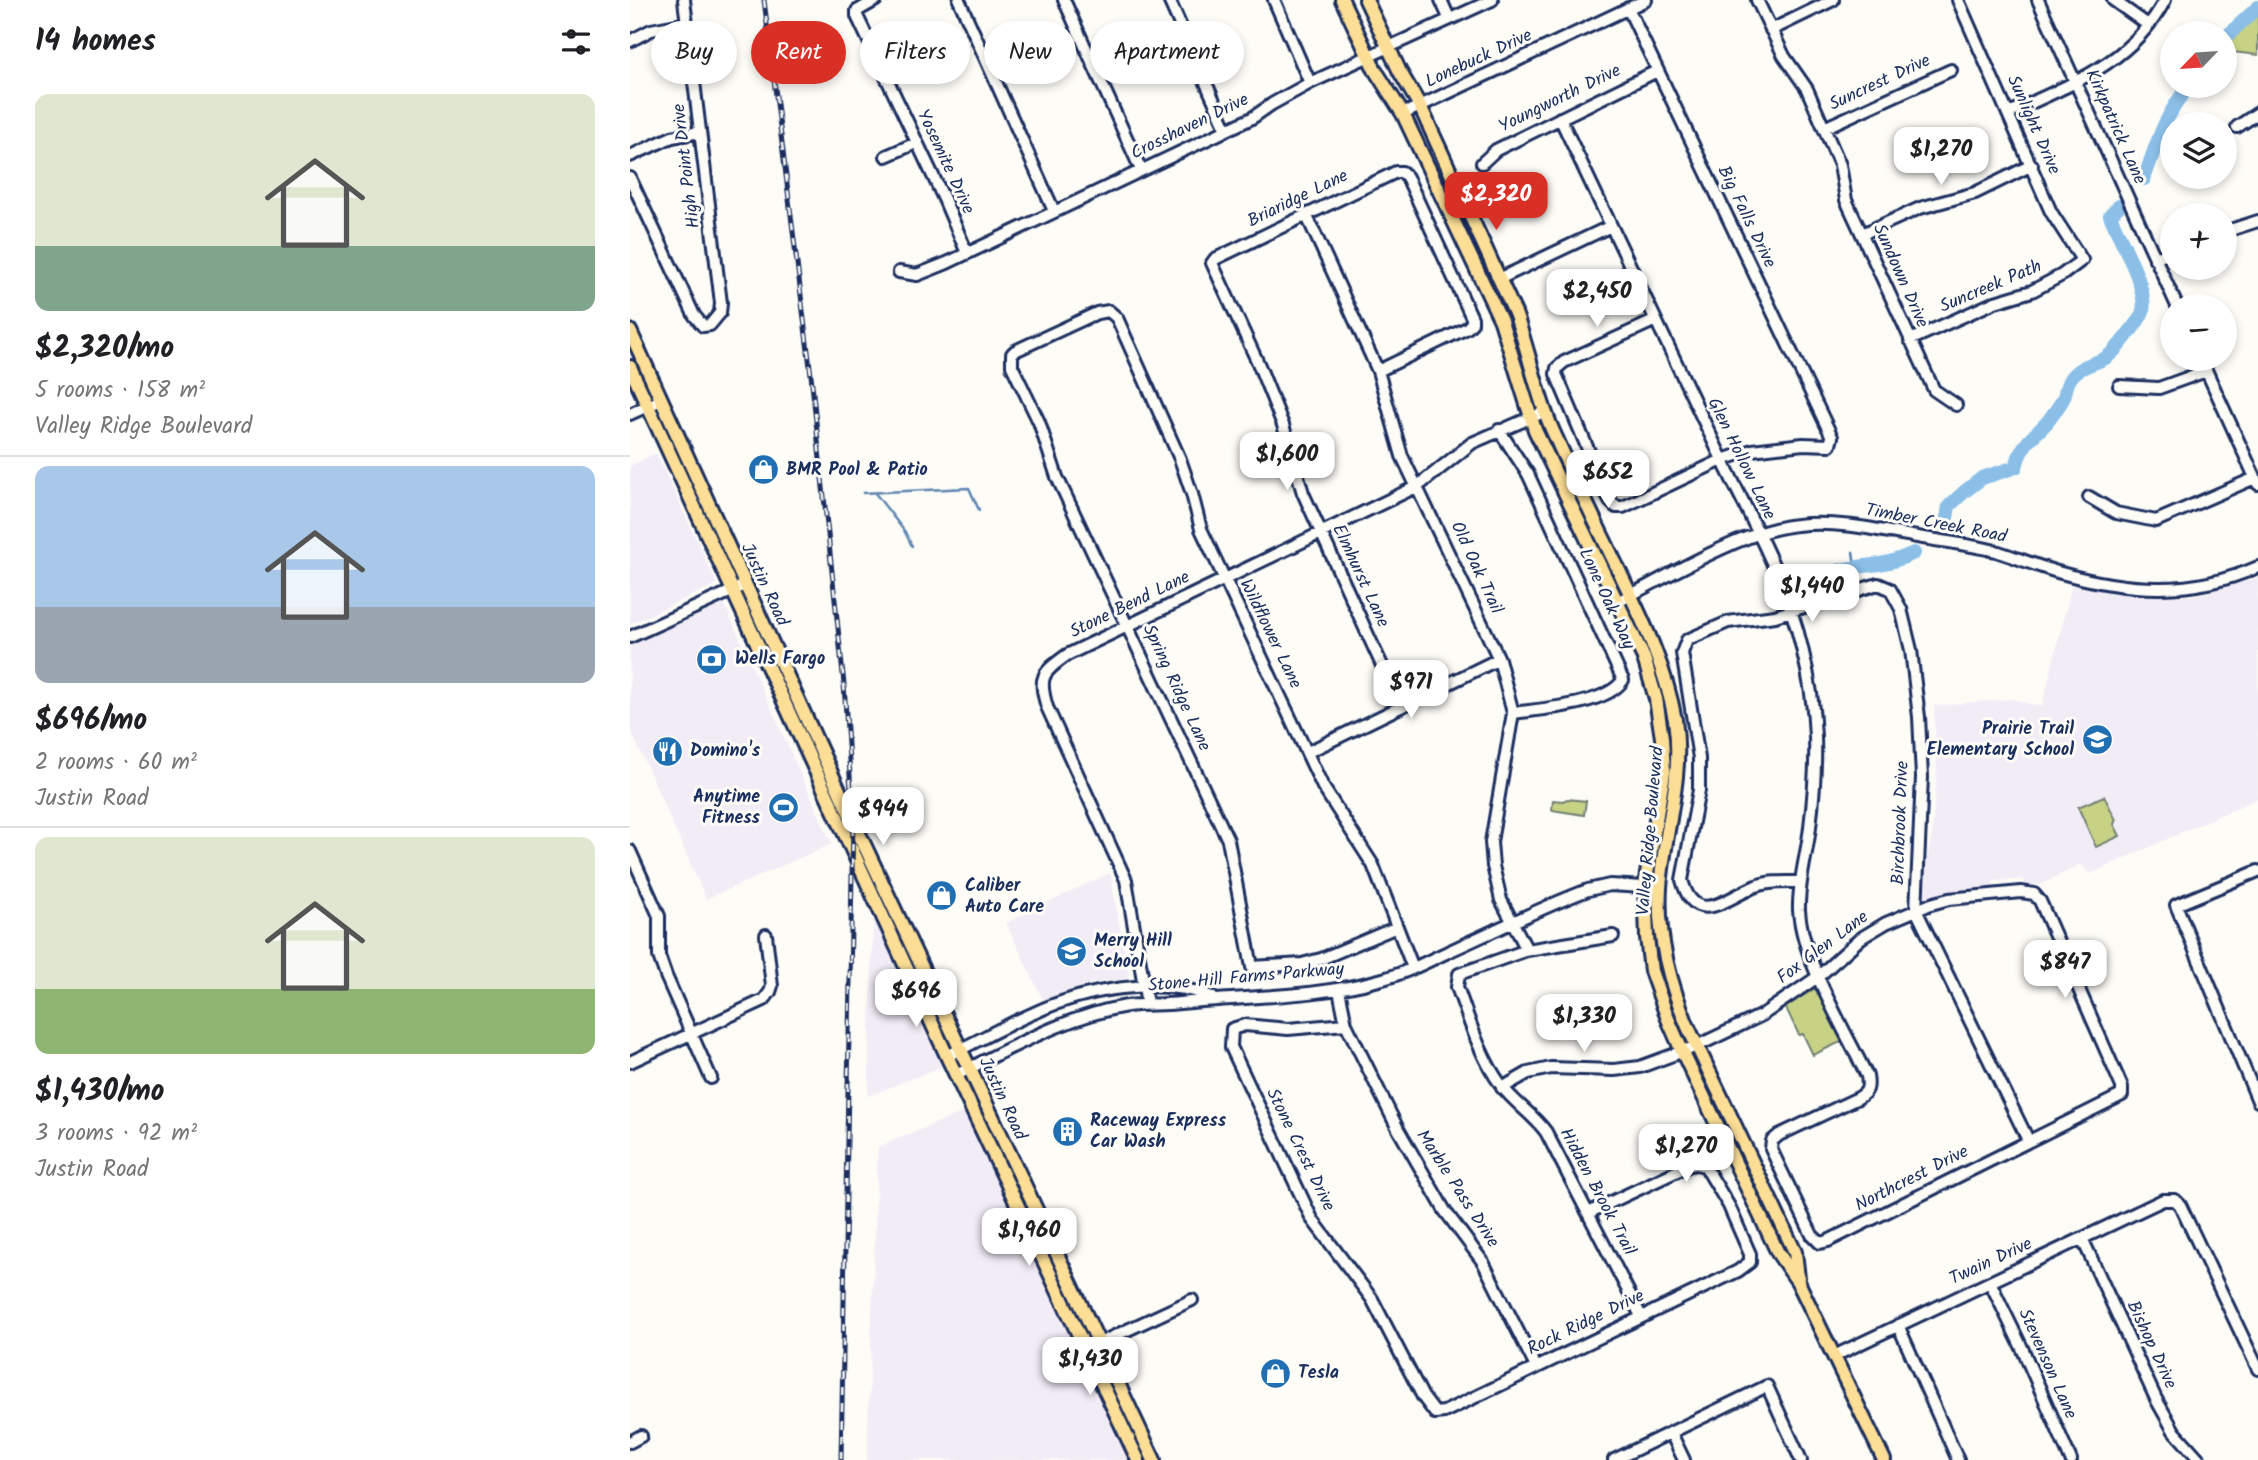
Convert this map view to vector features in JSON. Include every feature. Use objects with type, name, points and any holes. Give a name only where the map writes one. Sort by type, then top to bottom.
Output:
[{"type":"main road","name":"Valley Ridge Boulevard","points":[[1342,0],[1368,57],[1403,114],[1501,321],[1530,417],[1644,658],[1656,699],[1664,772],[1645,886],[1651,971],[1682,1051],[1778,1253],[1798,1282],[1884,1460]]},
{"type":"main road","name":"Valley Ridge Boulevard","points":[[1366,0],[1420,106],[1499,279],[1526,342],[1544,412],[1651,637],[1661,665],[1675,722],[1677,779],[1660,888],[1662,933],[1670,976],[1678,1005],[1795,1252],[1798,1282]]},
{"type":"main road","name":"Justin Road","points":[[630,331],[960,1050],[1030,1215],[1092,1347],[1138,1460]]},
{"type":"main road","name":"Justin Road","points":[[630,367],[947,1056],[1030,1215]]},
{"type":"main road","points":[[674,462],[696,492],[701,504],[709,507]]},
{"type":"main road","name":"Justin Road","points":[[1092,1347],[1154,1460]]},
{"type":"street","name":"High Point Drive","points":[[684,0],[687,21]]},
{"type":"street","name":"Yosemite Drive","points":[[876,0],[857,10],[857,16],[968,253]]},
{"type":"street","points":[[959,0],[1054,211]]},
{"type":"street","points":[[1064,0],[1141,170]]},
{"type":"street","points":[[1169,0],[1227,130]]},
{"type":"street","points":[[1274,0],[1310,83]]},
{"type":"street","points":[[1441,0],[1450,18]]},
{"type":"street","name":"Crosshaven Drive","points":[[900,272],[917,275],[968,253],[1252,118],[1310,83],[1492,0]]},
{"type":"street","name":"Lonebuck Drive","points":[[1403,114],[1646,0]]},
{"type":"street","name":"Sundown Drive","points":[[1757,0],[1784,56],[1807,89],[1840,165],[1846,200],[1934,390],[1956,405]]},
{"type":"street","points":[[1771,30],[1833,0]]},
{"type":"street","name":"Sunlight Drive","points":[[1958,0],[2052,212],[2082,260]]},
{"type":"street","name":"Kirkpatrick Lane","points":[[2038,0],[2171,294]]},
{"type":"street","points":[[2113,0],[2148,25]]},
{"type":"street","points":[[2009,113],[2108,65],[2148,25],[2165,0]]},
{"type":"street","name":"Big Falls Drive","points":[[1628,8],[1833,441],[1827,446],[1802,444],[1752,450],[1722,460]]},
{"type":"street","points":[[630,41],[651,30]]},
{"type":"street","name":"Suncrest Drive","points":[[1824,128],[1951,69]]},
{"type":"street","name":"Youngworth Drive","points":[[1482,163],[1496,150],[1657,71]]},
{"type":"street","name":"High Point Drive","points":[[630,177],[694,316],[703,326],[710,325],[720,313],[721,303],[694,84]]},
{"type":"street","points":[[2237,126],[2258,113]]},
{"type":"street","name":"Glen Hollow Lane","points":[[1560,118],[1758,534],[1791,610],[1802,646],[1816,720],[1816,762],[1807,855],[1800,882],[1799,912],[1807,952],[1867,1076],[1869,1087],[1865,1094],[1858,1098],[1779,1135],[1772,1141]]},
{"type":"street","points":[[630,156],[672,137],[700,132]]},
{"type":"street","points":[[886,156],[916,143]]},
{"type":"street","points":[[1862,234],[1920,208],[1975,193],[2032,165]]},
{"type":"street","name":"Briaridge Lane","points":[[1212,263],[1306,214],[1396,172],[1402,172],[1407,177],[1467,306],[1472,323],[1467,328],[1378,371]]},
{"type":"street","name":"Old Oak Trail","points":[[1306,214],[1378,371],[1402,456],[1499,659],[1513,713],[1491,842],[1497,887],[1527,950]]},
{"type":"street","points":[[2237,228],[2258,221]]},
{"type":"street","points":[[1499,279],[1611,226]]},
{"type":"street","points":[[2155,259],[2160,257]]},
{"type":"street","name":"Suncreek Path","points":[[1910,340],[1995,302],[2032,291],[2062,275],[2082,260]]},
{"type":"street","name":"Elmhurst Lane","points":[[1212,263],[1283,425],[1303,493],[1401,707]]},
{"type":"street","name":"Wildflower Lane","points":[[1012,354],[1097,313],[1109,311],[1117,318],[1180,459],[1201,529],[1308,752],[1322,787],[1373,865],[1413,968]]},
{"type":"street","points":[[1656,320],[1564,362],[1557,368],[1556,374],[1610,501],[1616,507],[1623,507],[1722,460]]},
{"type":"street","name":"Spring Ridge Lane","points":[[1012,354],[1013,366],[1040,422],[1056,477],[1228,840],[1252,967],[1302,964],[1321,959],[1397,927]]},
{"type":"street","points":[[2089,497],[2116,513],[2156,520],[2257,481],[2206,371],[2159,388],[2119,386]]},
{"type":"street","points":[[630,414],[661,400]]},
{"type":"street","name":"Stone Bend Lane","points":[[1147,1004],[1126,880],[1047,707],[1041,687],[1047,670],[1067,655],[1418,486],[1462,449],[1499,430],[1544,412]]},
{"type":"street","name":"Lone Oak Way","points":[[1499,430],[1528,474],[1623,680],[1613,690],[1573,705],[1513,713]]},
{"type":"street","name":"Timber Creek Road","points":[[1617,602],[1758,534],[1797,525],[1859,527],[1987,549],[2059,573],[2141,589],[2175,589],[2212,583],[2258,567]]},
{"type":"street","name":"Birchbrook Drive","points":[[1791,610],[1878,584],[1890,589],[1901,608],[1911,650],[1919,717],[1922,777],[1916,911],[2028,1140]]},
{"type":"street","points":[[630,637],[745,585]]},
{"type":"street","points":[[1791,610],[1775,616],[1728,622],[1691,638],[1683,646],[1695,723],[1699,790],[1682,880],[1691,902],[1704,908],[1723,904],[1758,885],[1800,882]]},
{"type":"street","points":[[1308,752],[1499,659]]},
{"type":"street","points":[[630,851],[659,916],[659,956],[712,1078]]},
{"type":"street","points":[[2258,871],[2176,905],[2254,1077],[2258,1101]]},
{"type":"street","name":"Stone Hill Farms Parkway","points":[[956,1075],[1062,1024],[1124,1007],[1339,990],[1382,980],[1413,968],[1588,890],[1610,886],[1660,888]]},
{"type":"street","name":"Fox Glen Lane","points":[[1502,1088],[1528,1073],[1550,1068],[1640,1068],[1697,1046],[1762,1015],[1819,976],[1860,937],[1916,911],[1949,898],[2021,892],[2034,894],[2040,901],[2122,1087],[2122,1095]]},
{"type":"street","points":[[630,1062],[764,1000],[771,992],[766,935]]},
{"type":"street","points":[[1527,950],[1613,936]]},
{"type":"street","name":"Hidden Brook Trail","points":[[1527,950],[1459,974],[1456,981],[1482,1051],[1502,1088],[1538,1120],[1641,1316]]},
{"type":"street","points":[[947,1056],[1035,1012],[1072,999],[1144,985],[1185,988],[1214,998]]},
{"type":"street","name":"Marble Pass Drive","points":[[1339,990],[1346,1024],[1421,1171],[1445,1211],[1483,1262],[1536,1367]]},
{"type":"street","points":[[1053,1006],[1062,1024]]},
{"type":"street","name":"Stone Crest Drive","points":[[1346,1024],[1288,1029],[1245,1025],[1232,1029],[1231,1047],[1312,1219],[1371,1299],[1423,1397],[1435,1413]]},
{"type":"street","name":"Northcrest Drive","points":[[1772,1141],[1771,1149],[1812,1235],[1820,1244],[2122,1095]]},
{"type":"street","name":"Rock Ridge Drive","points":[[1435,1413],[1444,1412],[1738,1271],[1750,1262],[1750,1254],[1729,1206],[1706,1166],[1690,1165],[1588,1213]]},
{"type":"street","name":"Twain Drive","points":[[1833,1356],[2163,1200],[2175,1200],[2180,1205],[2258,1368]]},
{"type":"street","name":"Bishop Drive","points":[[2082,1238],[2156,1399],[2174,1431],[2200,1460]]},
{"type":"street","name":"Stevenson Lane","points":[[1990,1282],[2071,1460]]},
{"type":"street","points":[[1092,1347],[1192,1300]]},
{"type":"street","points":[[1898,1325],[1958,1460]]},
{"type":"street","points":[[1614,1460],[1768,1386],[1801,1460]]},
{"type":"street","points":[[1671,1433],[1684,1460]]},
{"type":"street","points":[[630,1442],[641,1436]]},
{"type":"shaded area","points":[[656,453],[717,584],[630,624],[630,466]]},
{"type":"shaded area","name":"Prairie Trail Elementary School","points":[[2258,578],[2258,798],[2090,874],[2081,864],[2040,885],[2025,885],[2024,879],[1993,881],[1994,890],[1920,899],[1932,834],[1937,772],[1934,706],[2012,699],[2042,707],[2072,585],[2139,594],[2191,596]]},
{"type":"shaded area","points":[[724,604],[832,844],[706,899],[630,728],[630,645]]},
{"type":"shaded area","name":"Merry Hill School","points":[[1110,873],[1129,978],[1090,984],[1043,1000],[1006,923]]},
{"type":"shaded area","points":[[874,913],[943,1066],[868,1096],[872,958]]},
{"type":"shaded area","points":[[966,1111],[1131,1460],[867,1460],[878,1147]]},
{"type":"green space","points":[[2258,5],[2258,55],[2237,53],[2237,24]]},
{"type":"green space","points":[[2104,796],[2116,820],[2114,824],[2120,836],[2096,847],[2078,807]]},
{"type":"green space","points":[[1553,800],[1586,801],[1584,815],[1552,810]]},
{"type":"green space","points":[[1818,987],[1845,1040],[1813,1055],[1803,1034],[1799,1035],[1785,1006]]},
{"type":"waterway","points":[[2237,27],[2258,7]]},
{"type":"waterway","points":[[2144,179],[2167,119],[2179,98]]},
{"type":"waterway","points":[[1946,524],[1949,506],[1964,492],[1982,478],[2016,467],[2025,445],[2061,403],[2071,377],[2082,368],[2110,355],[2140,317],[2143,311],[2141,289],[2110,215],[2119,206]]},
{"type":"waterway","points":[[863,493],[969,488],[979,510]]},
{"type":"waterway","points":[[875,493],[905,532],[912,546]]},
{"type":"waterway","points":[[1853,552],[1855,566]]},
{"type":"waterway","points":[[1803,596],[1813,585],[1833,572],[1893,561],[1914,553]]},
{"type":"railway","points":[[764,0],[811,375],[844,684],[853,821],[841,1460]]},
{"type":"place","name":"BMR Pool & Patio","points":[[763,470]]},
{"type":"place","name":"Wells Fargo","points":[[712,659]]},
{"type":"place","name":"Prairie Trail Elementary School","points":[[2097,739]]},
{"type":"place","name":"Domino's","points":[[667,751]]},
{"type":"place","name":"Anytime Fitness","points":[[783,807]]},
{"type":"place","name":"Caliber Auto Care","points":[[942,896]]},
{"type":"place","name":"Merry Hill School","points":[[1071,951]]},
{"type":"place","name":"Raceway Express Car Wash","points":[[1067,1131]]},
{"type":"place","name":"Tesla","points":[[1275,1373]]}]
